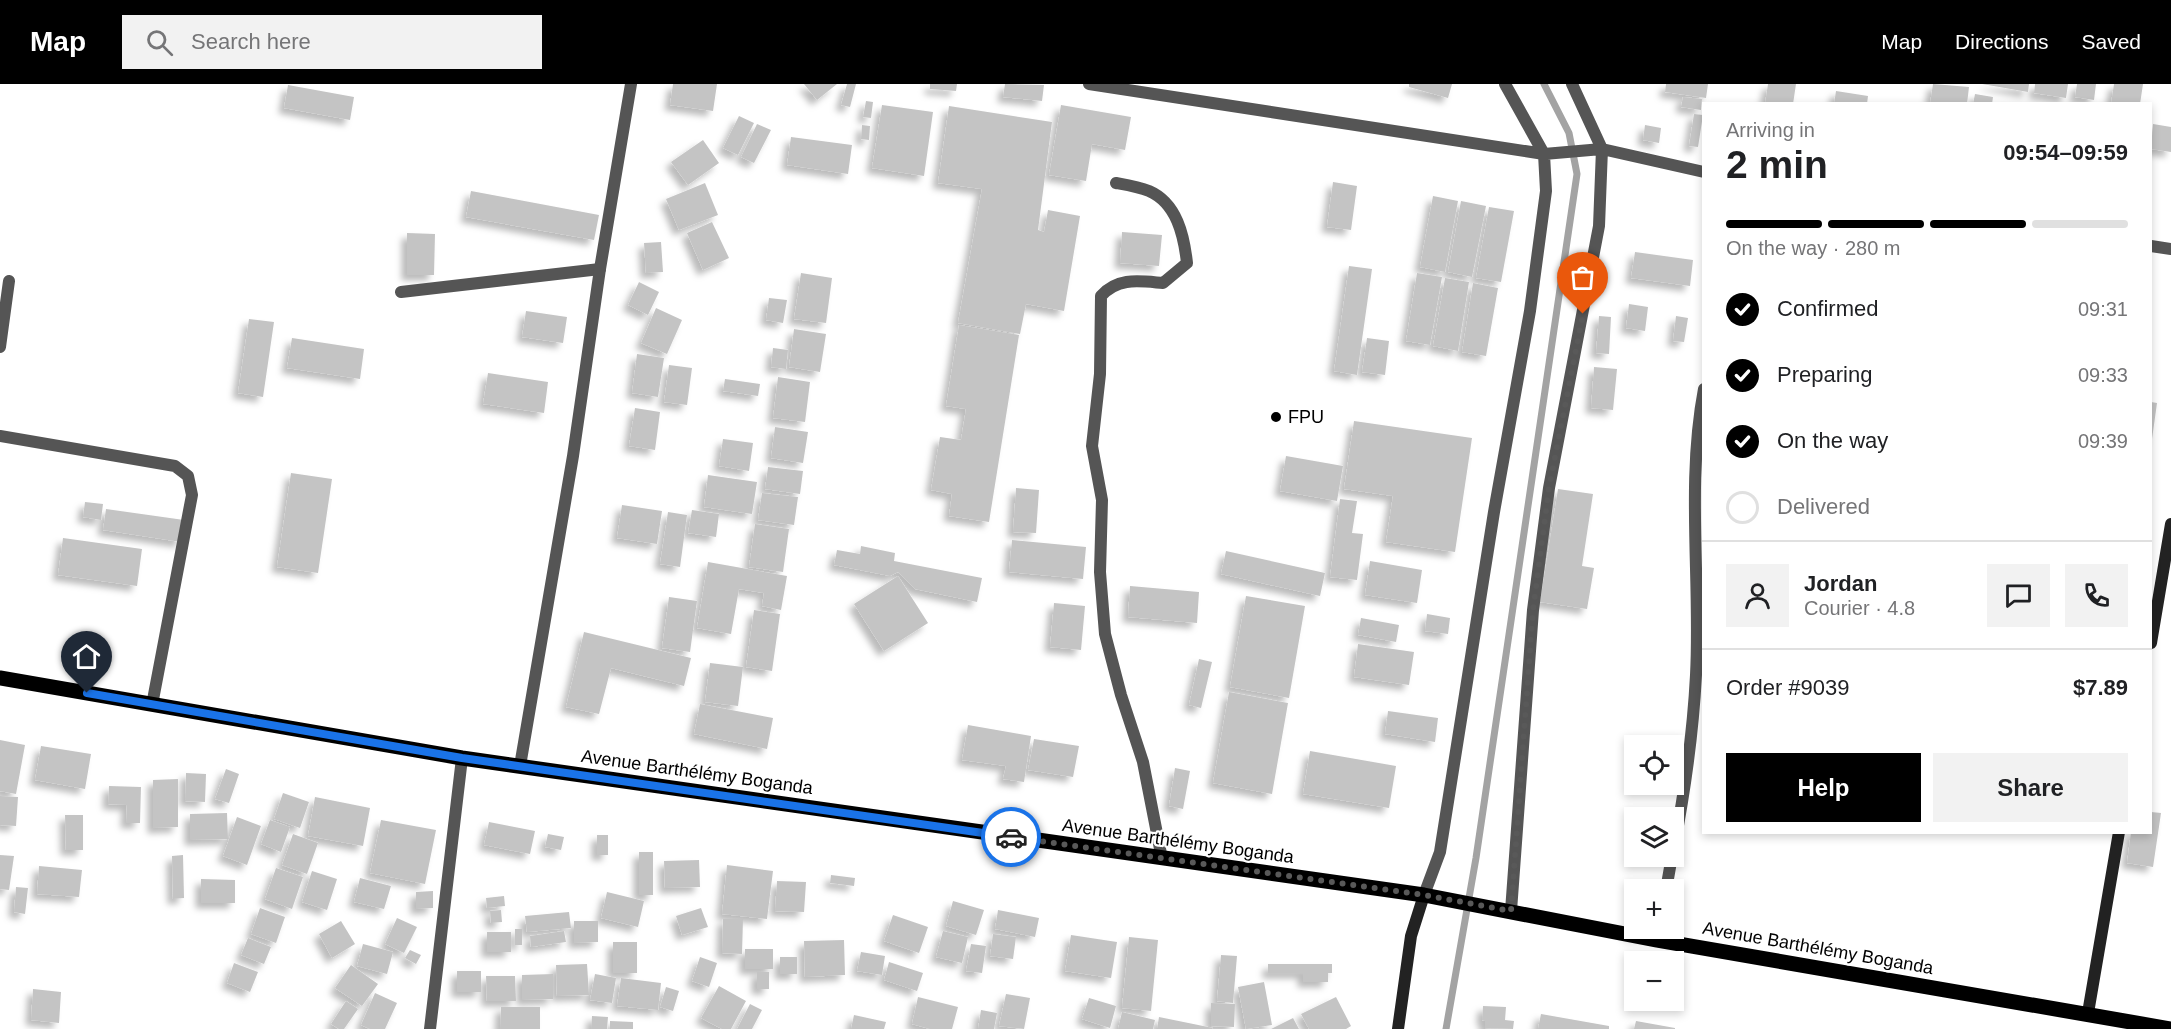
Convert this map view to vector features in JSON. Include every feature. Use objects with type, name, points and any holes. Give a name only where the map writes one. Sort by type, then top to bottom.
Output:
[{"type":"main road","name":"Avenue Barthélémy Boganda","points":[[0,678],[462,758],[1424,895],[1624,929]]},
{"type":"main road","name":"Avenue Barthélémy Boganda","points":[[1684,939],[2171,1029]]},
{"type":"street","points":[[520,766],[573,456],[600,269],[631,84]]},
{"type":"street","points":[[1089,84],[1544,154],[1602,149],[1702,172]]},
{"type":"street","points":[[1398,1029],[1411,936],[1440,852],[1494,512],[1530,311],[1546,191],[1544,154],[1505,84]]},
{"type":"street","points":[[1511,911],[1533,610],[1549,488],[1599,226],[1602,149],[1572,84]]},
{"type":"street","points":[[1116,183],[1151,191],[1172,210],[1184,235],[1187,263],[1163,283],[1134,281],[1111,286],[1101,296],[1101,374],[1092,446],[1102,500],[1101,572],[1105,634],[1121,695],[1143,762],[1162,859]]},
{"type":"street","points":[[2152,246],[2171,249]]},
{"type":"street","points":[[401,292],[600,269]]},
{"type":"street","points":[[0,347],[9,281]]},
{"type":"street","points":[[1682,807],[1686,787],[1696,675],[1695,492],[1702,412]]},
{"type":"street","points":[[0,436],[175,466],[188,476],[192,495],[152,705]]},
{"type":"street","points":[[2152,637],[2171,524]]},
{"type":"street","points":[[430,1029],[462,758]]},
{"type":"street","points":[[2088,1013],[2119,834]]},
{"type":"building","points":[[673,84],[717,84],[713,111],[670,105]]},
{"type":"building","points":[[804,84],[837,84],[817,100]]},
{"type":"building","points":[[847,84],[856,84],[850,107],[841,105]]},
{"type":"building","points":[[930,84],[957,84],[956,91],[930,89]]},
{"type":"building","points":[[1005,84],[1044,85],[1042,101],[1003,97]]},
{"type":"building","points":[[1409,84],[1452,84],[1448,98],[1409,87]]},
{"type":"building","points":[[1666,84],[1708,84],[1706,98],[1665,92]]},
{"type":"building","points":[[1768,84],[1796,84],[1793,102],[1765,102]]},
{"type":"building","points":[[1933,84],[1969,87],[1967,102],[1930,102]]},
{"type":"building","points":[[1982,84],[2029,84],[2028,92]]},
{"type":"building","points":[[2035,84],[2068,84],[2066,98],[2034,93]]},
{"type":"building","points":[[2077,84],[2096,84],[2094,100],[2075,97]]},
{"type":"building","points":[[2114,84],[2143,84],[2140,102],[2111,102]]},
{"type":"building","points":[[288,85],[354,97],[350,120],[284,108]]},
{"type":"building","points":[[1836,91],[1868,96],[1867,102],[1834,102]]},
{"type":"building","points":[[1975,94],[1993,97],[1992,102],[1973,102]]},
{"type":"building","points":[[1683,97],[1702,99],[1701,110],[1681,107]]},
{"type":"building","points":[[866,101],[873,102],[871,118],[863,117]]},
{"type":"building","points":[[882,105],[933,112],[924,176],[872,168]]},
{"type":"building","points":[[1061,105],[1131,117],[1125,150],[1092,144],[1086,181],[1049,175]]},
{"type":"building","points":[[949,106],[1052,122],[1038,230],[1044,232],[1048,210],[1080,216],[1064,311],[1026,304],[1020,334],[958,323],[982,189],[938,183]]},
{"type":"building","points":[[1694,114],[1702,115],[1698,147],[1689,146]]},
{"type":"building","points":[[739,116],[754,123],[738,155],[723,148]]},
{"type":"building","points":[[757,124],[771,130],[754,163],[741,157]]},
{"type":"building","points":[[2153,124],[2171,127],[2171,152],[2152,149]]},
{"type":"building","points":[[862,125],[870,126],[869,140],[861,139]]},
{"type":"building","points":[[1645,125],[1661,128],[1659,143],[1643,140]]},
{"type":"building","points":[[791,137],[852,145],[848,174],[787,165]]},
{"type":"building","points":[[703,140],[719,163],[688,185],[671,162]]},
{"type":"building","points":[[1333,182],[1357,186],[1351,230],[1327,227]]},
{"type":"building","points":[[705,183],[718,215],[679,230],[666,199]]},
{"type":"building","points":[[471,191],[599,215],[594,240],[466,217]]},
{"type":"building","points":[[1433,196],[1458,201],[1445,272],[1420,267]]},
{"type":"building","points":[[1461,201],[1486,206],[1472,277],[1448,272]]},
{"type":"building","points":[[1489,207],[1514,211],[1501,282],[1476,278]]},
{"type":"building","points":[[712,222],[729,258],[703,270],[687,233]]},
{"type":"building","points":[[1122,232],[1162,235],[1159,266],[1120,263]]},
{"type":"building","points":[[407,233],[435,234],[434,275],[407,275]]},
{"type":"building","points":[[661,242],[663,272],[646,273],[644,243]]},
{"type":"building","points":[[1635,252],[1693,260],[1690,286],[1631,278]]},
{"type":"building","points":[[1349,266],[1372,269],[1357,375],[1334,371]]},
{"type":"building","points":[[801,273],[832,278],[826,323],[794,319]]},
{"type":"building","points":[[1417,273],[1442,277],[1430,345],[1406,341]]},
{"type":"building","points":[[1445,278],[1469,282],[1458,351],[1433,346]]},
{"type":"building","points":[[639,282],[659,292],[648,315],[628,305]]},
{"type":"building","points":[[1473,283],[1498,288],[1486,356],[1462,352]]},
{"type":"building","points":[[769,298],[787,300],[783,323],[766,320]]},
{"type":"building","points":[[1629,304],[1648,307],[1645,331],[1626,328]]},
{"type":"building","points":[[656,308],[682,320],[667,354],[641,343]]},
{"type":"building","points":[[526,311],[567,317],[563,343],[522,337]]},
{"type":"building","points":[[1599,316],[1611,317],[1609,354],[1596,353]]},
{"type":"building","points":[[1676,316],[1688,318],[1684,342],[1673,341]]},
{"type":"building","points":[[249,319],[274,322],[263,397],[238,393]]},
{"type":"building","points":[[959,325],[1019,335],[989,522],[949,516],[952,494],[931,490],[940,437],[961,440],[966,409],[946,406]]},
{"type":"building","points":[[794,329],[826,334],[820,372],[789,367]]},
{"type":"building","points":[[292,338],[364,349],[360,379],[287,368]]},
{"type":"building","points":[[1367,338],[1389,341],[1385,375],[1362,372]]},
{"type":"building","points":[[773,348],[788,350],[786,369],[771,367]]},
{"type":"building","points":[[637,354],[664,358],[658,397],[632,393]]},
{"type":"building","points":[[669,365],[692,368],[687,405],[664,402]]},
{"type":"building","points":[[1594,367],[1617,369],[1613,410],[1591,408]]},
{"type":"building","points":[[488,373],[548,382],[544,413],[483,404]]},
{"type":"building","points":[[778,377],[810,382],[805,422],[773,418]]},
{"type":"building","points":[[725,379],[760,384],[758,396],[723,391]]},
{"type":"building","points":[[2152,402],[2157,403],[2152,439]]},
{"type":"building","points":[[635,408],[660,412],[655,450],[629,446]]},
{"type":"building","points":[[1354,421],[1472,438],[1455,552],[1386,542],[1393,496],[1344,489]]},
{"type":"building","points":[[775,427],[808,432],[803,463],[771,458]]},
{"type":"building","points":[[723,439],[753,443],[749,471],[719,466]]},
{"type":"building","points":[[1286,456],[1343,466],[1337,501],[1280,491]]},
{"type":"building","points":[[768,467],[803,471],[800,494],[765,489]]},
{"type":"building","points":[[291,473],[332,479],[318,573],[277,567]]},
{"type":"building","points":[[708,475],[757,482],[752,514],[704,507]]},
{"type":"building","points":[[1016,488],[1039,490],[1036,533],[1013,532]]},
{"type":"building","points":[[1558,489],[1593,494],[1582,566],[1594,568],[1587,609],[1540,602]]},
{"type":"building","points":[[762,493],[798,497],[794,525],[758,520]]},
{"type":"building","points":[[1340,499],[1357,501],[1352,533],[1363,534],[1357,580],[1330,577]]},
{"type":"building","points":[[85,502],[103,504],[101,520],[83,517]]},
{"type":"building","points":[[622,505],[662,511],[657,544],[617,538]]},
{"type":"building","points":[[106,509],[184,520],[181,542],[103,530]]},
{"type":"building","points":[[692,510],[719,514],[716,537],[688,533]]},
{"type":"building","points":[[668,512],[687,515],[680,567],[660,564]]},
{"type":"building","points":[[755,524],[789,529],[783,572],[749,567]]},
{"type":"building","points":[[63,538],[142,549],[137,586],[58,575]]},
{"type":"building","points":[[1012,540],[1086,547],[1083,579],[1009,572]]},
{"type":"building","points":[[861,546],[895,553],[894,561],[982,578],[977,602],[915,589],[898,572],[890,576],[834,565],[837,550],[860,554]]},
{"type":"building","points":[[1226,551],[1325,573],[1320,596],[1221,574]]},
{"type":"building","points":[[1370,561],[1422,570],[1417,603],[1365,595]]},
{"type":"building","points":[[708,562],[787,576],[781,610],[762,606],[764,593],[739,589],[731,634],[697,628]]},
{"type":"building","points":[[898,576],[928,623],[884,651],[854,604]]},
{"type":"building","points":[[1130,586],[1199,592],[1197,623],[1128,617]]},
{"type":"building","points":[[1246,596],[1305,606],[1289,698],[1230,687]]},
{"type":"building","points":[[669,597],[697,601],[690,652],[662,648]]},
{"type":"building","points":[[1054,603],[1085,606],[1081,650],[1050,647]]},
{"type":"building","points":[[754,610],[780,614],[772,671],[746,667]]},
{"type":"building","points":[[1427,614],[1450,618],[1448,634],[1425,631]]},
{"type":"building","points":[[1361,618],[1399,625],[1396,642],[1358,635]]},
{"type":"building","points":[[584,632],[691,658],[684,686],[611,668],[599,714],[566,707]]},
{"type":"building","points":[[1358,644],[1414,652],[1409,685],[1354,677]]},
{"type":"building","points":[[1199,659],[1212,662],[1201,708],[1189,705]]},
{"type":"building","points":[[710,663],[743,667],[738,706],[705,702]]},
{"type":"building","points":[[1229,692],[1288,703],[1272,794],[1213,783]]},
{"type":"building","points":[[700,704],[773,718],[767,749],[694,734]]},
{"type":"building","points":[[1388,711],[1438,718],[1435,742],[1385,734]]},
{"type":"building","points":[[968,725],[1031,736],[1024,782],[1003,779],[1006,766],[962,760]]},
{"type":"building","points":[[1034,739],[1079,746],[1073,777],[1028,770]]},
{"type":"building","points":[[0,740],[25,745],[16,794],[0,791]]},
{"type":"building","points":[[41,746],[91,754],[85,789],[35,780]]},
{"type":"building","points":[[1310,751],[1396,766],[1389,808],[1303,794]]},
{"type":"building","points":[[1175,768],[1190,771],[1183,809],[1169,806]]},
{"type":"building","points":[[226,769],[239,774],[229,803],[215,799]]},
{"type":"building","points":[[186,773],[206,774],[205,802],[185,801]]},
{"type":"building","points":[[178,779],[178,827],[153,828],[153,780]]},
{"type":"building","points":[[109,786],[141,787],[140,823],[126,823],[127,805],[108,804]]},
{"type":"building","points":[[283,793],[309,802],[300,828],[274,819]]},
{"type":"building","points":[[0,796],[18,797],[16,826],[0,825]]},
{"type":"building","points":[[315,797],[370,808],[363,846],[308,836]]},
{"type":"building","points":[[2152,812],[2161,813],[2153,867],[2127,863],[2131,834],[2152,834]]},
{"type":"building","points":[[227,813],[228,839],[190,840],[190,814]]},
{"type":"building","points":[[65,815],[83,815],[83,850],[66,850]]},
{"type":"building","points":[[237,817],[261,826],[247,865],[223,856]]},
{"type":"building","points":[[270,820],[290,827],[281,852],[261,844]]},
{"type":"building","points":[[381,820],[436,830],[425,884],[370,873]]},
{"type":"building","points":[[489,822],[535,831],[530,854],[484,845]]},
{"type":"building","points":[[293,834],[318,843],[307,874],[282,865]]},
{"type":"building","points":[[548,834],[564,837],[561,850],[545,847]]},
{"type":"building","points":[[597,835],[608,835],[608,855],[597,855]]},
{"type":"building","points":[[639,852],[653,852],[653,895],[639,895]]},
{"type":"building","points":[[0,855],[14,856],[9,890],[0,889]]},
{"type":"building","points":[[183,855],[184,898],[173,899],[172,856]]},
{"type":"building","points":[[699,860],[700,887],[665,888],[664,861]]},
{"type":"building","points":[[727,865],[773,871],[767,919],[722,914]]},
{"type":"building","points":[[39,866],[82,870],[79,897],[37,894]]},
{"type":"building","points":[[276,868],[303,877],[292,909],[265,899]]},
{"type":"building","points":[[312,871],[337,879],[327,910],[302,902]]},
{"type":"building","points":[[831,875],[855,878],[854,886],[830,883]]},
{"type":"building","points":[[360,878],[391,886],[384,909],[354,902]]},
{"type":"building","points":[[201,879],[235,880],[235,903],[201,903]]},
{"type":"building","points":[[777,881],[806,882],[804,912],[775,911]]},
{"type":"building","points":[[16,887],[28,888],[25,914],[14,912]]},
{"type":"building","points":[[433,891],[433,908],[416,909],[416,892]]},
{"type":"building","points":[[607,892],[644,901],[638,927],[601,918]]},
{"type":"building","points":[[504,896],[505,906],[487,908],[486,898]]},
{"type":"building","points":[[953,901],[984,910],[976,935],[946,926]]},
{"type":"building","points":[[260,908],[285,917],[276,943],[251,934]]},
{"type":"building","points":[[701,908],[708,927],[682,935],[676,916]]},
{"type":"building","points":[[501,910],[502,922],[491,923],[490,911]]},
{"type":"building","points":[[998,910],[1039,918],[1035,937],[995,929]]},
{"type":"building","points":[[569,912],[571,928],[527,932],[525,916]]},
{"type":"building","points":[[893,915],[928,927],[919,953],[884,941]]},
{"type":"building","points":[[397,918],[417,927],[404,953],[385,944]]},
{"type":"building","points":[[723,919],[743,919],[742,954],[722,953]]},
{"type":"building","points":[[341,921],[355,944],[332,958],[319,934]]},
{"type":"building","points":[[574,921],[598,921],[598,942],[574,943]]},
{"type":"building","points":[[515,929],[522,929],[522,945],[515,945]]},
{"type":"building","points":[[564,931],[566,942],[531,947],[530,936]]},
{"type":"building","points":[[943,931],[968,937],[962,963],[936,957]]},
{"type":"building","points":[[487,932],[511,932],[511,952],[487,952]]},
{"type":"building","points":[[993,934],[1016,937],[1013,959],[990,956]]},
{"type":"building","points":[[1071,935],[1117,942],[1111,978],[1065,971]]},
{"type":"building","points":[[1129,937],[1158,940],[1151,1011],[1122,1008]]},
{"type":"building","points":[[248,938],[271,947],[264,964],[241,955]]},
{"type":"building","points":[[844,940],[845,975],[805,977],[804,941]]},
{"type":"building","points":[[613,942],[637,942],[637,973],[613,973]]},
{"type":"building","points":[[363,944],[393,952],[387,974],[357,966]]},
{"type":"building","points":[[971,944],[986,946],[982,973],[966,971]]},
{"type":"building","points":[[745,949],[773,949],[773,969],[745,969]]},
{"type":"building","points":[[410,950],[421,955],[416,964],[405,958]]},
{"type":"building","points":[[861,952],[885,956],[882,975],[857,971]]},
{"type":"building","points":[[1221,955],[1237,956],[1233,1003],[1217,1001]]},
{"type":"building","points":[[700,957],[717,963],[709,987],[692,981]]},
{"type":"building","points":[[780,957],[797,957],[797,974],[780,974]]},
{"type":"building","points":[[889,962],[923,973],[917,991],[884,980]]},
{"type":"building","points":[[234,963],[258,972],[250,992],[227,983]]},
{"type":"building","points":[[587,964],[589,995],[557,996],[556,965]]},
{"type":"building","points":[[1268,964],[1332,964],[1332,973],[1328,973],[1328,982],[1303,982],[1303,973],[1268,973]]},
{"type":"building","points":[[351,965],[378,984],[362,1006],[335,988]]},
{"type":"building","points":[[457,971],[481,971],[481,992],[457,992]]},
{"type":"building","points":[[757,972],[769,972],[769,989],[757,989]]},
{"type":"building","points":[[553,974],[553,999],[522,1000],[522,975]]},
{"type":"building","points":[[595,974],[616,978],[612,1003],[590,1000]]},
{"type":"building","points":[[486,976],[515,976],[516,1001],[487,1001]]},
{"type":"building","points":[[621,978],[661,983],[658,1010],[617,1006]]},
{"type":"building","points":[[1264,982],[1272,1025],[1246,1029],[1238,987]]},
{"type":"building","points":[[719,986],[746,1001],[731,1029],[722,1029],[701,1018]]},
{"type":"building","points":[[666,987],[679,991],[673,1011],[660,1007]]},
{"type":"building","points":[[33,989],[61,992],[59,1023],[31,1020]]},
{"type":"building","points":[[375,993],[397,1003],[385,1029],[370,1029],[361,1025]]},
{"type":"building","points":[[1006,994],[1030,998],[1024,1029],[999,1026]]},
{"type":"building","points":[[918,997],[958,1007],[952,1029],[930,1029],[912,1024]]},
{"type":"building","points":[[1336,997],[1351,1026],[1346,1029],[1309,1029],[1301,1014]]},
{"type":"building","points":[[1089,998],[1116,1006],[1110,1028],[1082,1019]]},
{"type":"building","points":[[346,1001],[358,1009],[344,1029],[339,1029],[331,1024]]},
{"type":"building","points":[[1211,1003],[1235,1004],[1234,1027],[1211,1026]]},
{"type":"building","points":[[750,1004],[762,1010],[752,1029],[737,1029]]},
{"type":"building","points":[[1483,1006],[1506,1007],[1505,1020],[1514,1021],[1513,1029],[1485,1028],[1485,1021],[1482,1020]]},
{"type":"building","points":[[501,1007],[540,1007],[540,1029],[500,1029]]},
{"type":"building","points":[[981,1010],[997,1013],[994,1029],[978,1029]]},
{"type":"building","points":[[1122,1012],[1155,1020],[1153,1029],[1118,1029]]},
{"type":"building","points":[[1541,1014],[1609,1026],[1609,1029],[1538,1029]]},
{"type":"building","points":[[854,1015],[886,1022],[884,1029],[851,1029]]},
{"type":"building","points":[[592,1016],[608,1017],[607,1029],[591,1029]]},
{"type":"building","points":[[1159,1017],[1213,1028],[1157,1029]]},
{"type":"building","points":[[1293,1018],[1299,1029],[1271,1029]]},
{"type":"building","points":[[610,1021],[633,1022],[633,1029],[610,1029]]},
{"type":"building","points":[[1636,1021],[1675,1028],[1675,1029],[1634,1029]]},
{"type":"waterway","points":[[1446,1029],[1476,858],[1577,174],[1569,133],[1544,84]]},
{"type":"way so far","points":[[1011,837],[1424,895],[1511,911],[1533,610],[1549,488],[1583,314]]},
{"type":"place","name":"FPU","points":[[1276,417]]},
{"type":"route","points":[[87,693],[462,758],[1011,837]]}]
